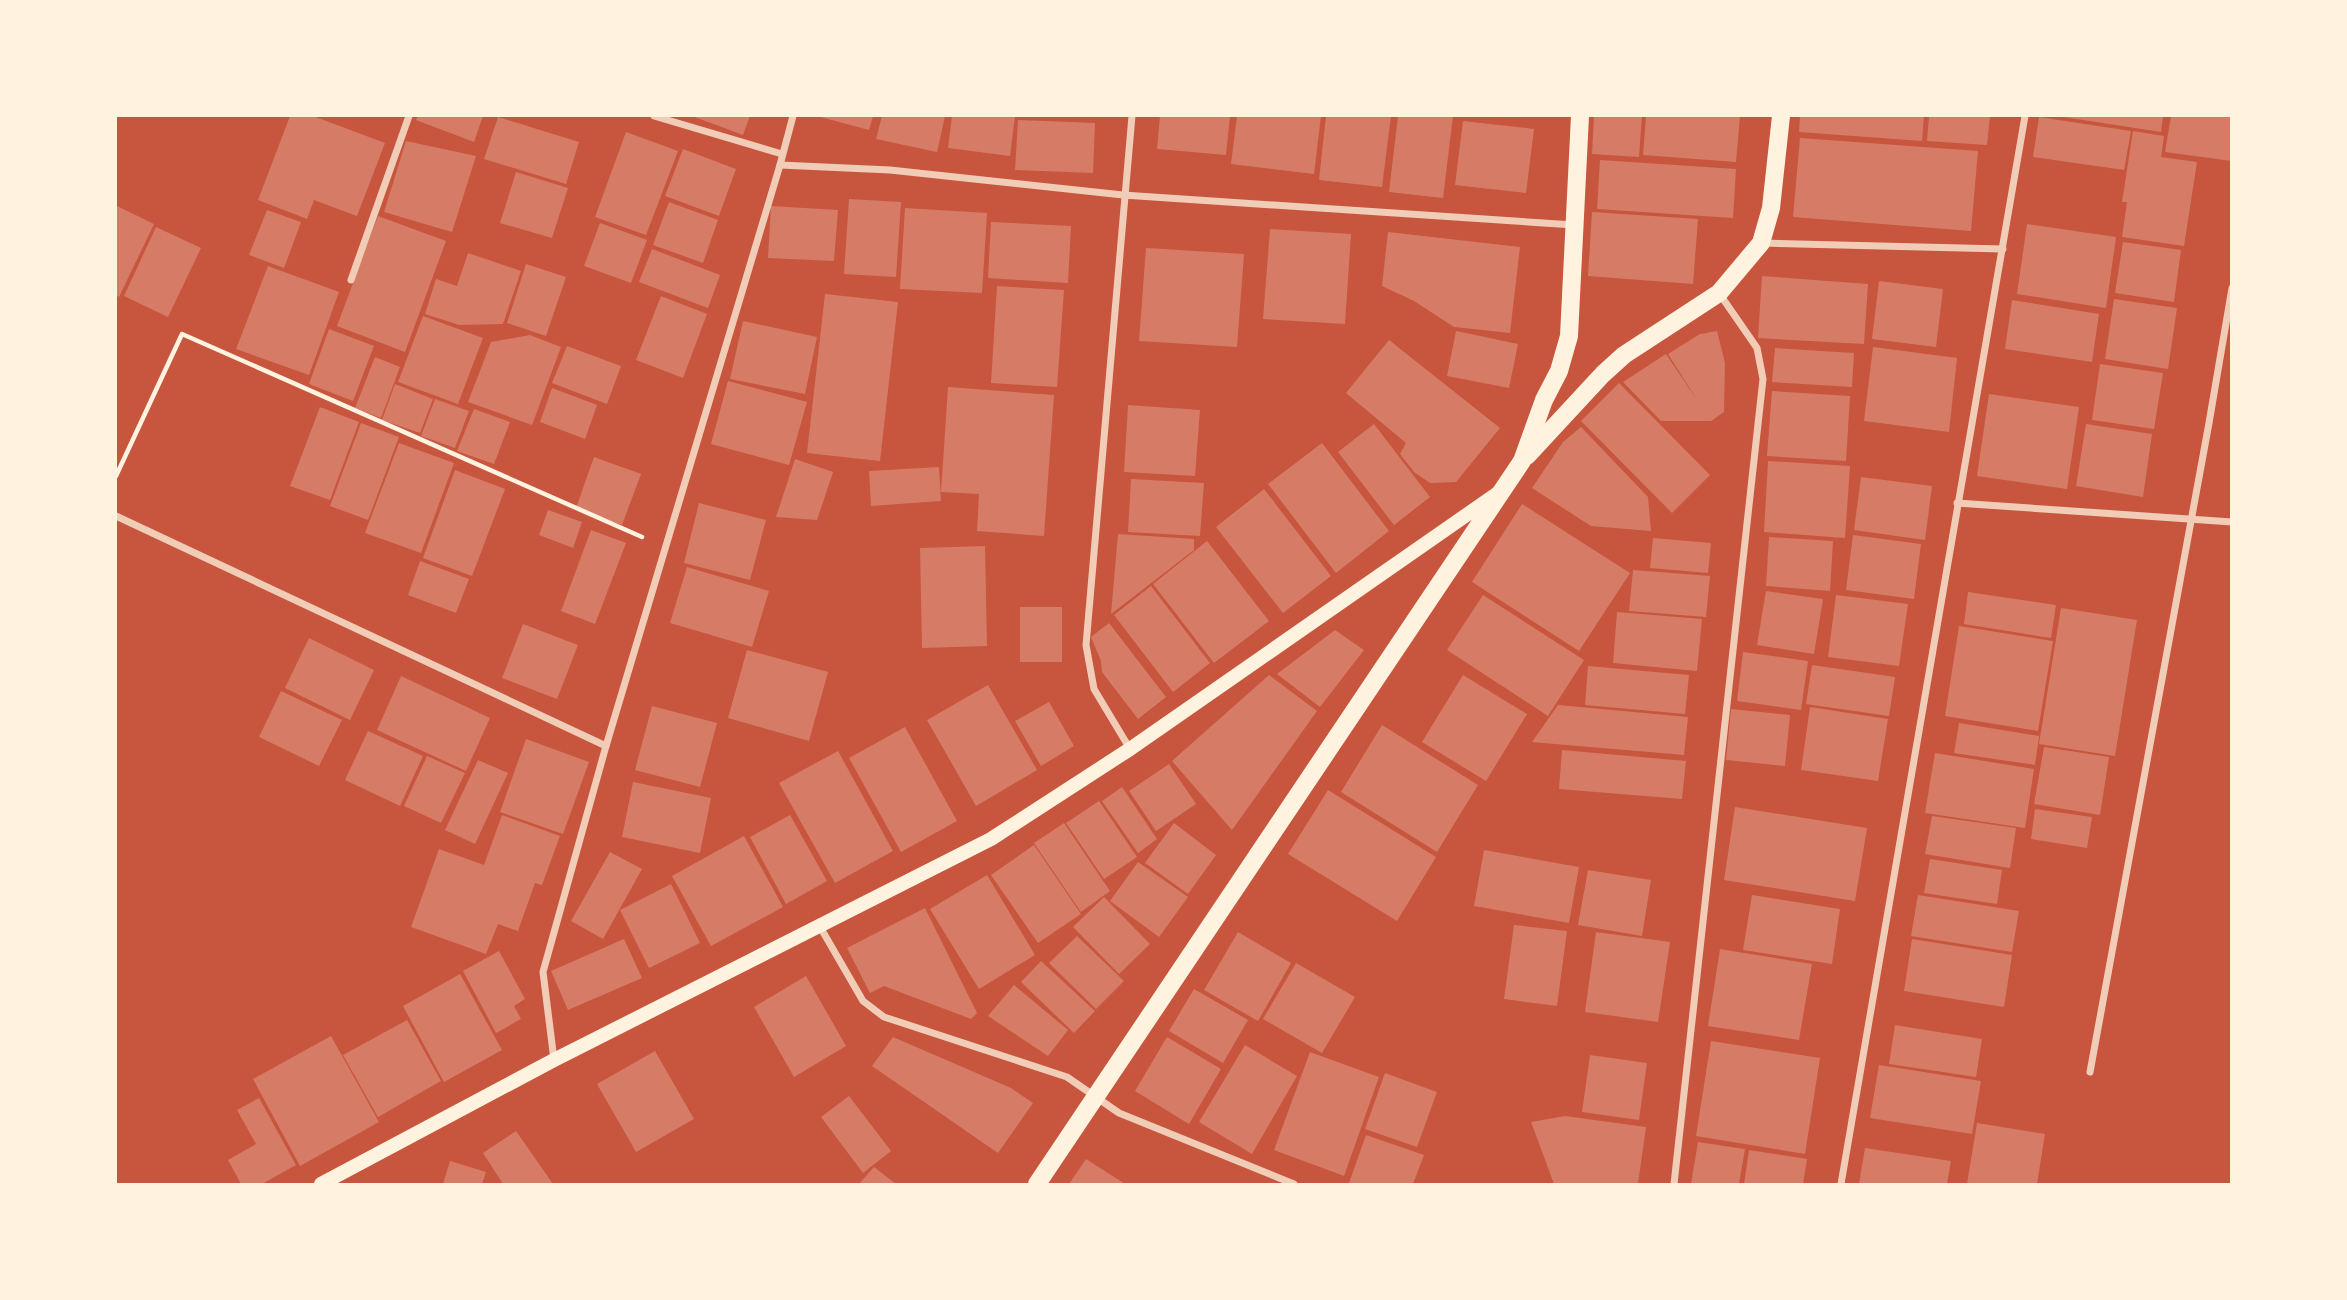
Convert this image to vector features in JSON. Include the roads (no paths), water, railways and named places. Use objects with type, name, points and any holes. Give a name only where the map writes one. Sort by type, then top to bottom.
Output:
[{"type":"main road","points":[[1522,461],[1544,400],[1559,371],[1569,336],[1580,116]]},
{"type":"main road","points":[[1037,1185],[1522,461],[1624,355],[1719,293],[1761,243],[1772,208],[1781,116]]},
{"type":"main road","points":[[321,1185],[554,1060],[991,839],[1130,749],[1500,491]]},
{"type":"street","points":[[351,280],[409,116]]},
{"type":"street","points":[[654,116],[782,154]]},
{"type":"street","points":[[554,1060],[543,972],[606,746],[793,116]]},
{"type":"street","points":[[1130,749],[1094,689],[1086,645],[1123,195],[1132,116]]},
{"type":"street","points":[[1841,1185],[2025,116]]},
{"type":"street","points":[[780,165],[890,170],[1123,195],[1574,225]]},
{"type":"street","points":[[1761,243],[2003,249]]},
{"type":"street","points":[[2090,1072],[2192,520],[2231,288]]},
{"type":"street","points":[[1674,1185],[1763,379],[1757,348],[1719,293]]},
{"type":"street","points":[[1957,503],[2231,522]]},
{"type":"street","points":[[116,516],[606,746]]},
{"type":"street","points":[[818,925],[863,1001],[884,1017],[1067,1077],[1119,1112],[1294,1185]]}]
